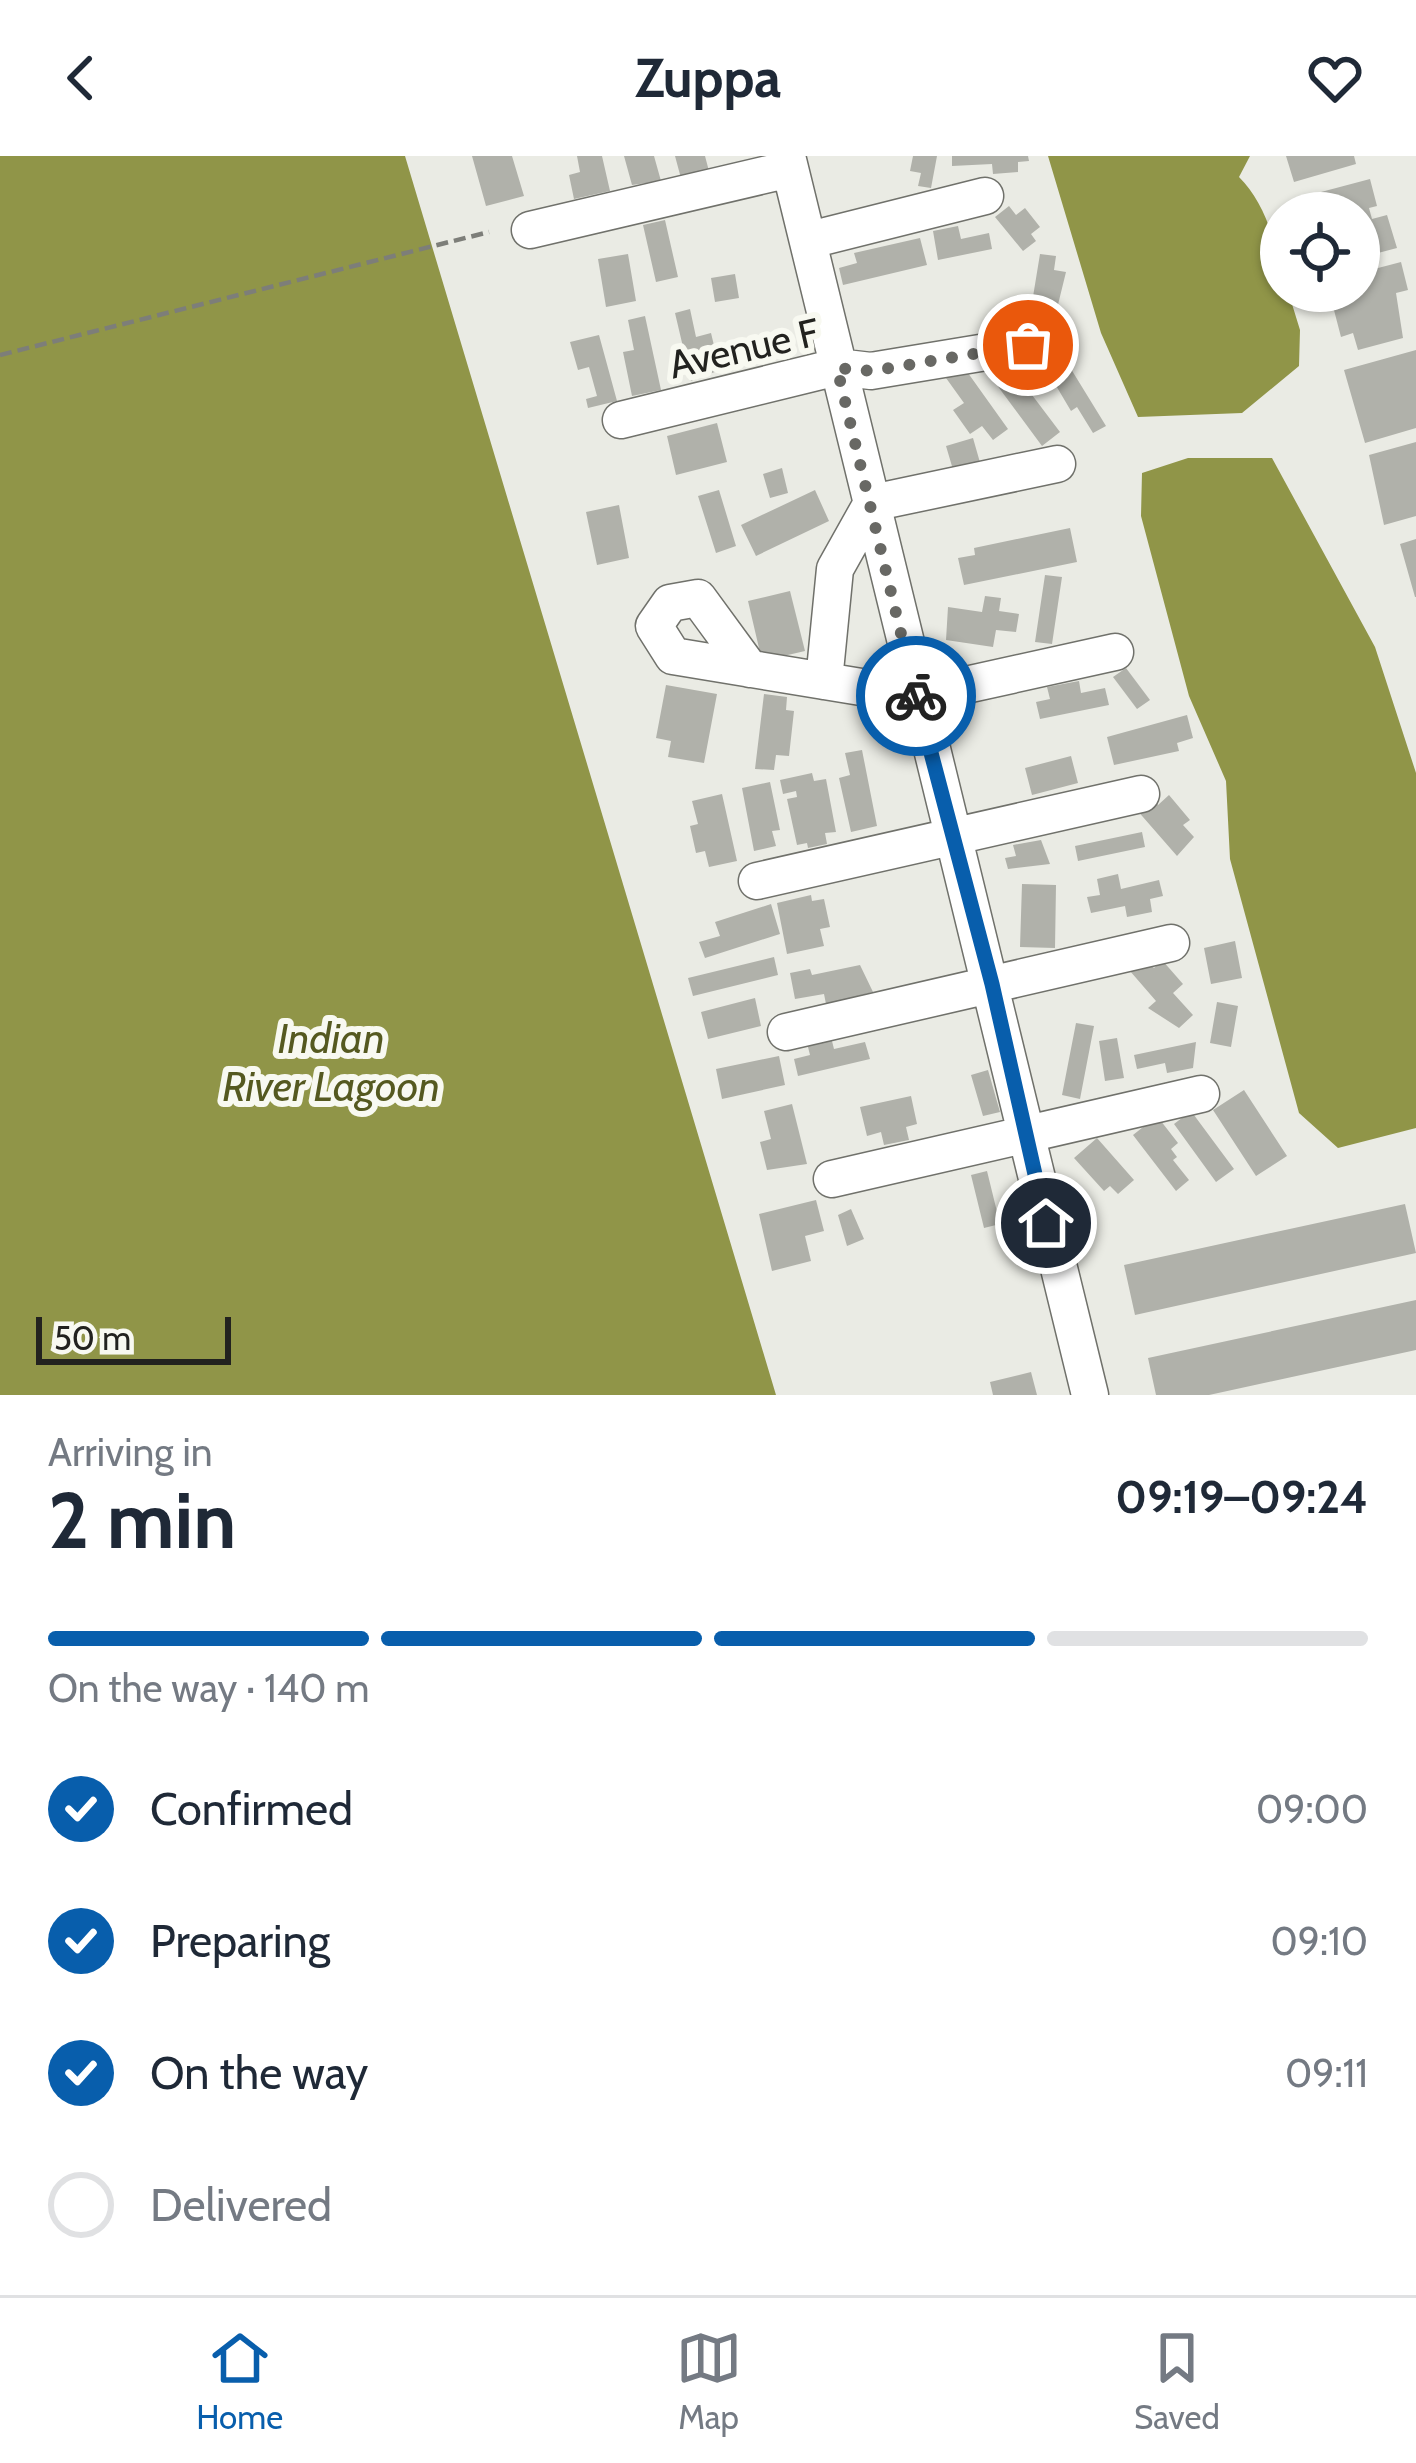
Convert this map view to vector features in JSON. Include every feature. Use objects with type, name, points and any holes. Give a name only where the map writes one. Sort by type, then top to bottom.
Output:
[{"type":"street","points":[[530,230],[788,162],[1090,1395]]},
{"type":"street","points":[[810,240],[985,196]]},
{"type":"street","name":"Avenue F","points":[[621,420],[837,368],[871,371],[1028,345]]},
{"type":"street","points":[[824,681],[835,569],[872,503],[1057,464]]},
{"type":"street","points":[[750,669],[916,696],[1115,652]]},
{"type":"street","points":[[757,880],[1141,794]]},
{"type":"street","points":[[786,1032],[1171,943]]},
{"type":"street","points":[[832,1180],[1201,1094]]},
{"type":"path","points":[[0,356],[489,232]]},
{"type":"water","name":"Indian River Lagoon","points":[[0,156],[405,156],[776,1395],[0,1395]]},
{"type":"water","points":[[1048,156],[1250,156],[1239,177],[1260,207],[1260,312],[1294,312],[1300,330],[1299,366],[1242,413],[1138,417],[1101,333]]},
{"type":"water","points":[[1188,458],[1272,458],[1375,647],[1416,773],[1416,1128],[1338,1148],[1299,1113],[1230,859],[1226,781],[1189,696],[1141,516],[1142,473]]},
{"type":"building","points":[[472,156],[512,156],[524,196],[486,206]]},
{"type":"building","points":[[577,156],[602,156],[610,191],[574,199],[569,175],[580,172]]},
{"type":"building","points":[[624,156],[654,156],[661,181],[632,185]]},
{"type":"building","points":[[675,156],[705,156],[710,175],[682,182]]},
{"type":"building","points":[[913,156],[937,156],[931,188],[918,186],[921,173],[910,171]]},
{"type":"building","points":[[952,156],[1028,156],[1029,161],[1018,162],[1018,172],[993,174],[992,164],[952,166]]},
{"type":"building","points":[[1286,156],[1354,156],[1356,164],[1294,182]]},
{"type":"building","points":[[1370,179],[1373,192],[1321,192]]},
{"type":"building","points":[[1009,206],[1016,215],[1025,208],[1040,227],[1031,234],[1036,241],[1023,251],[995,217]]},
{"type":"building","points":[[1387,215],[1397,248],[1380,252],[1380,217]]},
{"type":"building","points":[[665,220],[678,277],[656,282],[643,225]]},
{"type":"building","points":[[958,226],[961,239],[989,233],[992,249],[938,260],[933,231]]},
{"type":"building","points":[[920,238],[927,265],[843,285],[839,268],[857,263],[854,253]]},
{"type":"building","points":[[628,254],[636,301],[606,307],[598,259]]},
{"type":"building","points":[[1040,254],[1056,256],[1054,270],[1066,272],[1053,325],[1029,321]]},
{"type":"building","points":[[1401,262],[1408,290],[1396,293],[1403,338],[1358,350],[1353,333],[1341,337],[1334,312],[1380,312],[1380,268]]},
{"type":"building","points":[[735,274],[739,298],[715,302],[711,278]]},
{"type":"building","points":[[690,309],[696,337],[711,333],[720,370],[691,381],[675,313]]},
{"type":"building","points":[[645,316],[661,390],[632,396],[623,352],[634,350],[628,320]]},
{"type":"building","points":[[599,335],[617,401],[588,408],[586,399],[597,396],[589,367],[578,370],[570,342]]},
{"type":"building","points":[[1416,350],[1416,428],[1365,443],[1344,370]]},
{"type":"building","points":[[1013,354],[1034,381],[1026,387],[1060,432],[1042,446],[988,373]]},
{"type":"building","points":[[1063,356],[1106,426],[1093,433],[1077,407],[1071,411],[1045,367]]},
{"type":"building","points":[[963,366],[1008,429],[993,440],[982,426],[970,434],[953,410],[964,403],[946,378]]},
{"type":"building","points":[[717,423],[727,462],[676,475],[667,436]]},
{"type":"building","points":[[973,438],[981,466],[954,473],[946,446]]},
{"type":"building","points":[[1416,442],[1416,516],[1384,525],[1369,455]]},
{"type":"building","points":[[782,468],[788,493],[770,498],[763,474]]},
{"type":"building","points":[[719,490],[736,546],[716,553],[698,496]]},
{"type":"building","points":[[815,490],[829,521],[756,556],[741,525]]},
{"type":"building","points":[[619,505],[629,558],[597,565],[586,512]]},
{"type":"building","points":[[1070,528],[1077,562],[964,585],[958,558],[975,555],[974,548]]},
{"type":"building","points":[[1416,539],[1416,597],[1415,597],[1400,544]]},
{"type":"building","points":[[1045,575],[1062,577],[1052,644],[1035,642]]},
{"type":"building","points":[[790,591],[805,651],[762,661],[748,601]]},
{"type":"building","points":[[985,596],[1001,598],[999,611],[1019,614],[1016,632],[996,630],[993,647],[946,640],[948,607],[982,612]]},
{"type":"building","points":[[1126,668],[1150,700],[1137,709],[1113,677]]},
{"type":"building","points":[[1079,681],[1081,693],[1105,688],[1109,705],[1040,719],[1036,702],[1050,699],[1047,687]]},
{"type":"building","points":[[666,685],[717,694],[704,763],[668,757],[671,741],[656,738]]},
{"type":"building","points":[[764,694],[787,697],[786,710],[794,711],[789,756],[776,755],[774,770],[755,769]]},
{"type":"building","points":[[1187,715],[1193,738],[1177,743],[1179,751],[1114,765],[1107,737]]},
{"type":"building","points":[[862,750],[877,826],[851,832],[839,778],[850,775],[845,753]]},
{"type":"building","points":[[1071,756],[1078,783],[1032,795],[1025,768]]},
{"type":"building","points":[[812,773],[814,781],[826,779],[836,832],[825,833],[827,844],[808,848],[807,843],[797,845],[787,799],[797,797],[796,791],[783,794],[780,780]]},
{"type":"building","points":[[770,782],[780,830],[772,831],[776,846],[754,851],[742,788]]},
{"type":"building","points":[[722,794],[737,861],[709,867],[705,851],[696,853],[690,826],[698,824],[692,801]]},
{"type":"building","points":[[1169,795],[1190,820],[1183,825],[1194,837],[1177,856],[1136,809],[1150,796],[1158,805]]},
{"type":"building","points":[[1142,832],[1145,847],[1078,861],[1075,846]]},
{"type":"building","points":[[1041,840],[1050,864],[1008,869],[1005,858],[1016,856],[1013,845]]},
{"type":"building","points":[[1118,874],[1121,889],[1159,880],[1163,896],[1150,899],[1152,912],[1127,917],[1125,906],[1091,913],[1087,897],[1100,895],[1097,879]]},
{"type":"building","points":[[1022,884],[1056,885],[1055,948],[1020,947]]},
{"type":"building","points":[[811,895],[812,901],[824,899],[830,927],[820,929],[824,946],[787,954],[777,903]]},
{"type":"building","points":[[771,904],[780,934],[705,958],[699,942],[720,936],[715,922]]},
{"type":"building","points":[[1235,941],[1242,978],[1211,984],[1204,948]]},
{"type":"building","points":[[774,957],[778,975],[693,996],[688,978]]},
{"type":"building","points":[[1144,958],[1154,968],[1162,960],[1183,984],[1173,993],[1193,1015],[1179,1028],[1148,1008],[1156,1001],[1130,971]]},
{"type":"building","points":[[860,965],[873,992],[826,1004],[824,994],[795,999],[790,973],[810,969],[812,975]]},
{"type":"building","points":[[755,998],[761,1026],[708,1039],[701,1012]]},
{"type":"building","points":[[1217,1002],[1238,1006],[1231,1047],[1210,1043]]},
{"type":"building","points":[[1076,1023],[1094,1026],[1080,1099],[1062,1095]]},
{"type":"building","points":[[831,1037],[834,1049],[865,1042],[870,1059],[798,1076],[794,1059],[810,1055],[807,1043]]},
{"type":"building","points":[[1117,1038],[1124,1078],[1105,1081],[1099,1041]]},
{"type":"building","points":[[1196,1042],[1193,1068],[1167,1073],[1165,1063],[1137,1069],[1134,1055]]},
{"type":"building","points":[[779,1056],[785,1085],[722,1099],[716,1069]]},
{"type":"building","points":[[988,1070],[1000,1112],[983,1116],[971,1075]]},
{"type":"building","points":[[1244,1090],[1287,1156],[1256,1176],[1213,1110]]},
{"type":"building","points":[[911,1096],[917,1124],[906,1127],[909,1140],[884,1145],[881,1132],[867,1136],[860,1107]]},
{"type":"building","points":[[792,1104],[807,1164],[767,1170],[760,1142],[771,1139],[764,1111]]},
{"type":"building","points":[[1191,1111],[1234,1169],[1216,1182],[1174,1124]]},
{"type":"building","points":[[1157,1116],[1178,1143],[1171,1149],[1177,1157],[1173,1160],[1189,1180],[1176,1191],[1133,1135]]},
{"type":"building","points":[[1097,1138],[1134,1180],[1118,1194],[1110,1186],[1104,1191],[1074,1158]]},
{"type":"building","points":[[987,1171],[1000,1224],[984,1228],[971,1175]]},
{"type":"building","points":[[816,1200],[824,1231],[805,1236],[811,1261],[772,1271],[759,1214]]},
{"type":"building","points":[[1405,1204],[1416,1253],[1135,1315],[1124,1265]]},
{"type":"building","points":[[851,1209],[864,1239],[847,1246],[838,1215]]},
{"type":"building","points":[[1416,1300],[1416,1350],[1209,1395],[1156,1395],[1148,1358]]},
{"type":"building","points":[[1031,1372],[1037,1395],[993,1395],[990,1382]]},
{"type":"way so far","points":[[916,696],[837,368],[871,371],[1028,345]]},
{"type":"route","points":[[916,696],[992,984],[1046,1223]]}]
